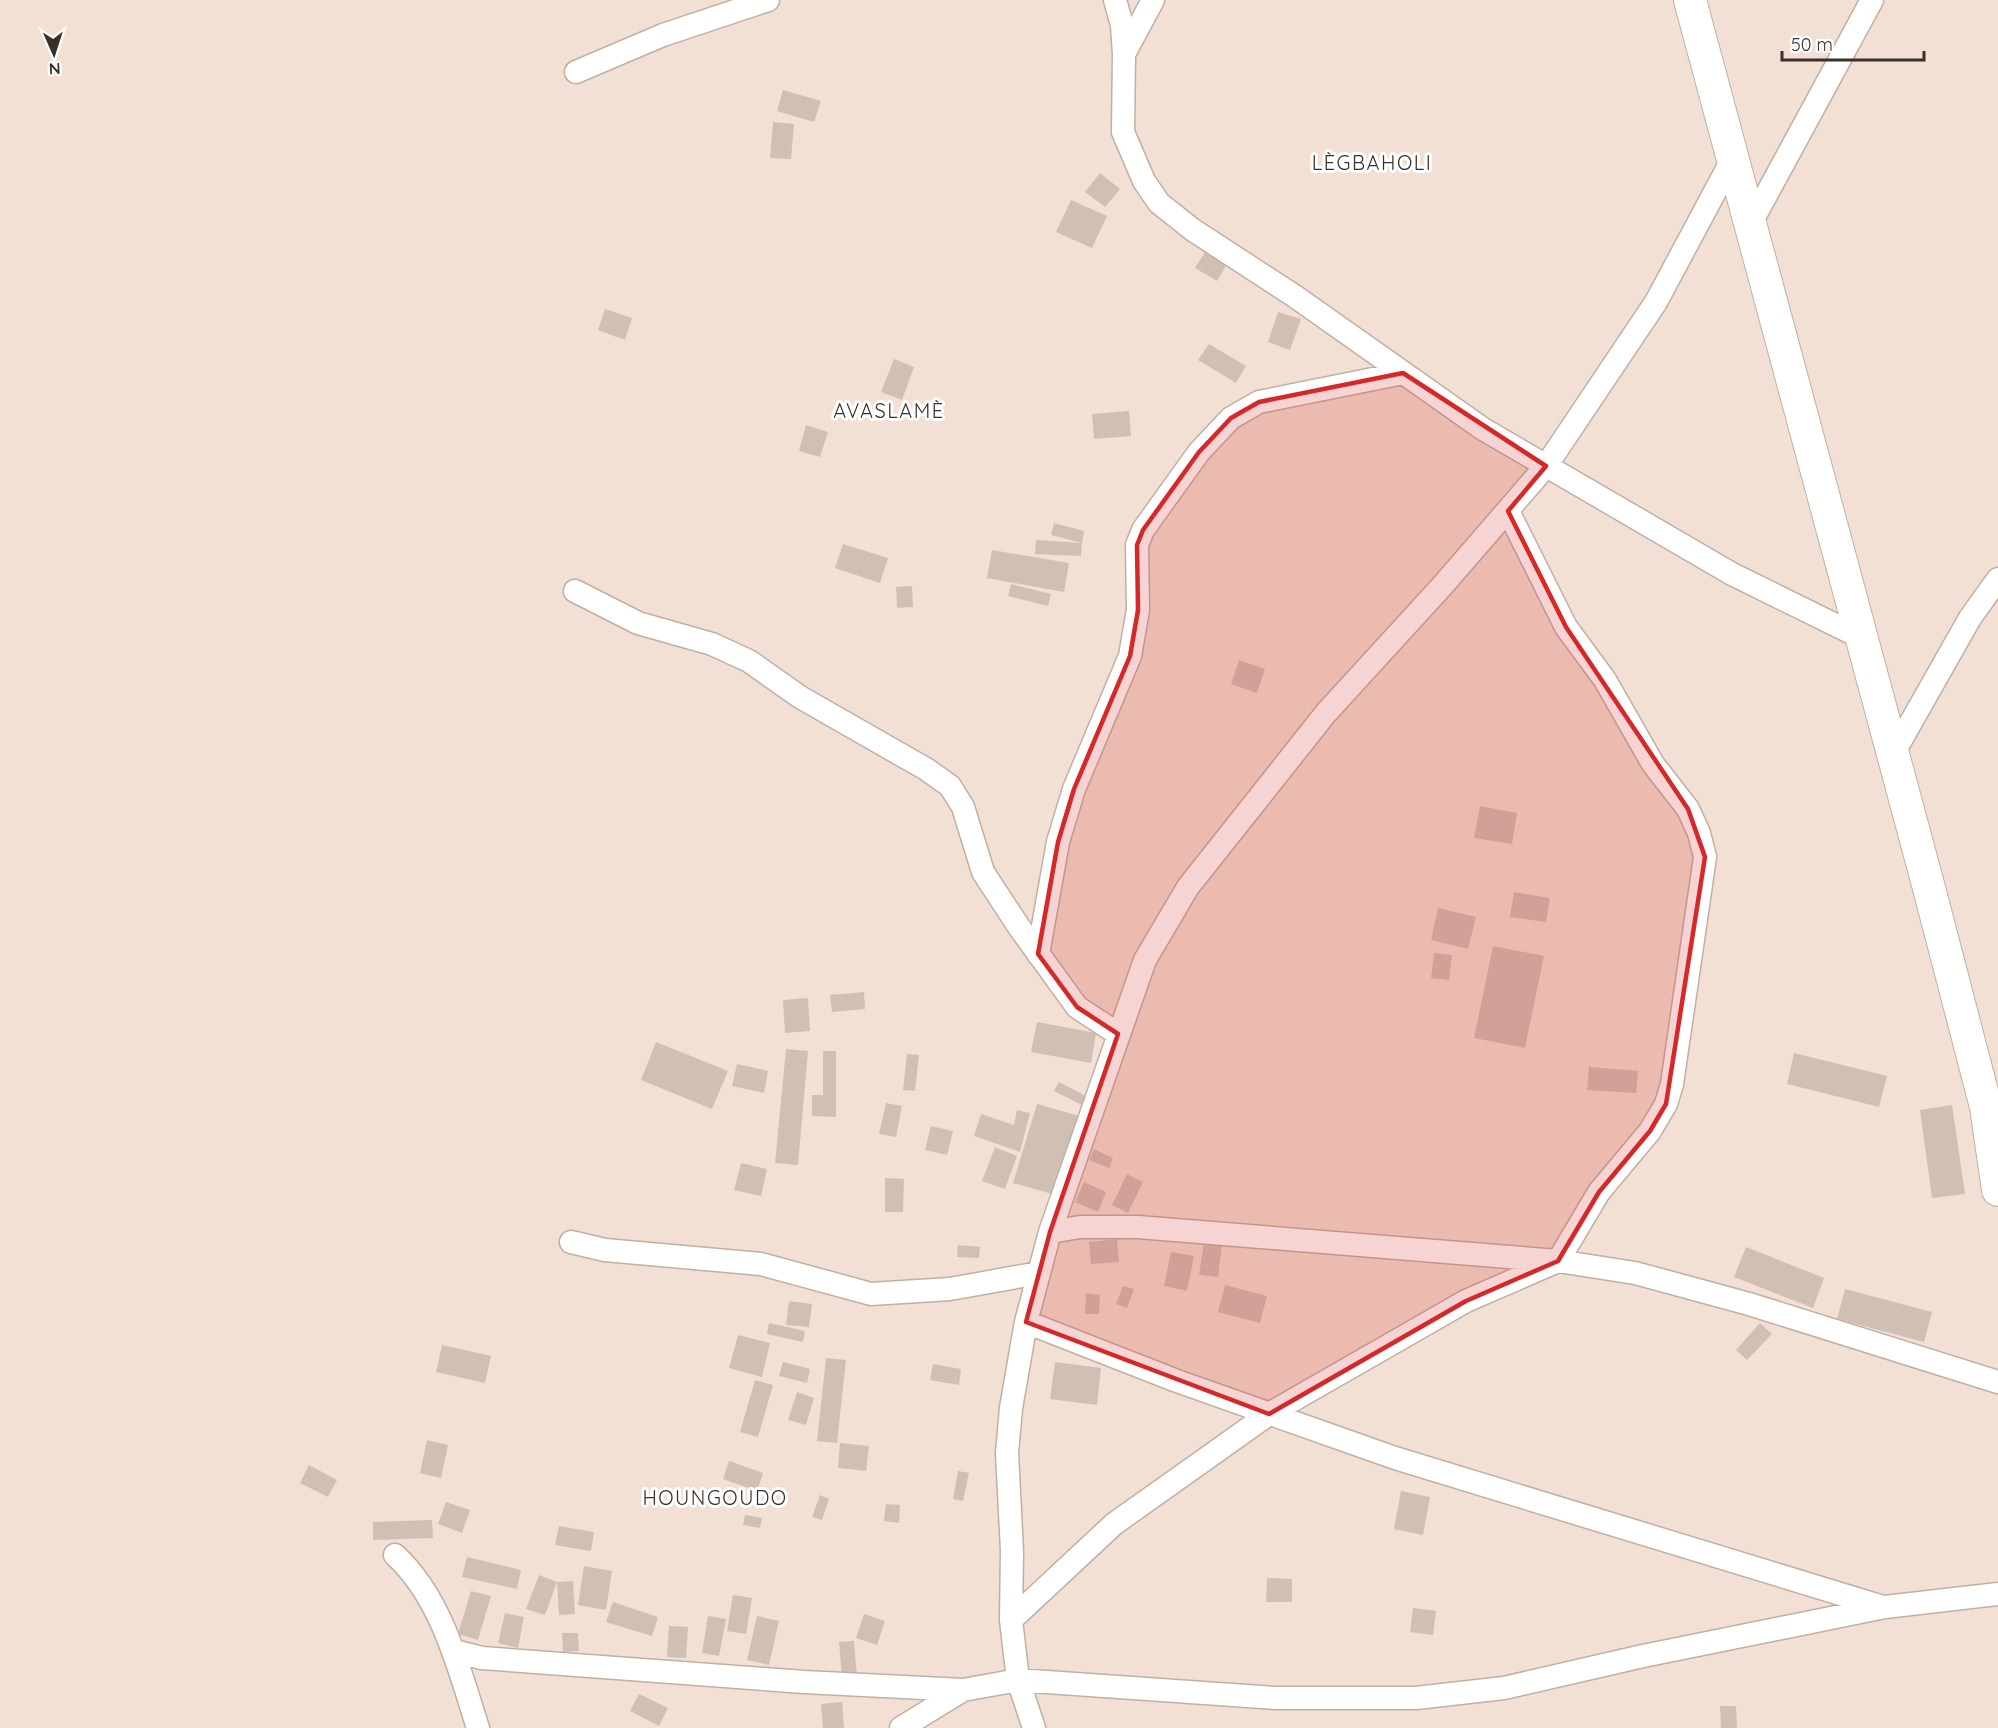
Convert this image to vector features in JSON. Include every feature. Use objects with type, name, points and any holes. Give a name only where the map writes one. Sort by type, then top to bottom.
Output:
[{"type":"street","points":[[576,72],[663,35],[768,0]]},
{"type":"street","points":[[1115,0],[1122,25],[1124,54],[1124,132],[1144,181],[1159,203],[1193,230],[1293,295],[1483,429],[1732,574],[1862,638]]},
{"type":"street","points":[[1124,54],[1153,0]]},
{"type":"street","points":[[1690,0],[1986,1107],[1998,1190]]},
{"type":"street","points":[[1751,223],[1872,0]]},
{"type":"street","points":[[1034,1728],[1018,1680],[1011,1620],[1012,1551],[1007,1453],[1011,1408],[1026,1322],[1050,1232],[1145,960],[1188,887],[1326,713],[1443,585],[1546,466],[1656,302],[1733,158]]},
{"type":"street","points":[[1038,954],[1058,842],[1074,789],[1130,656],[1138,610],[1137,544],[1143,530],[1198,452],[1231,418],[1259,402],[1314,389],[1403,373]]},
{"type":"street","points":[[1011,1620],[1114,1524],[1269,1414],[1466,1302],[1558,1262],[1599,1192],[1650,1131],[1666,1104],[1672,1084],[1705,857],[1699,833],[1688,809],[1653,764],[1605,680],[1566,627],[1508,511]]},
{"type":"street","points":[[1893,754],[1970,618],[1998,579]]},
{"type":"street","points":[[575,591],[638,622],[712,644],[750,661],[800,697],[926,769],[950,786],[963,807],[983,872],[1038,954],[1077,1007],[1118,1034]]},
{"type":"street","points":[[1050,1232],[1080,1227],[1138,1227],[1558,1262],[1635,1274],[1691,1288],[1998,1382]]},
{"type":"street","points":[[571,1242],[605,1250],[761,1264],[871,1294],[950,1289],[1039,1273]]},
{"type":"street","points":[[1026,1322],[1269,1414],[1406,1462],[1885,1607]]},
{"type":"street","points":[[395,1555],[409,1568],[430,1601],[454,1651],[478,1728]]},
{"type":"street","points":[[454,1651],[482,1658],[505,1660],[804,1682],[963,1690],[1018,1680],[1275,1698],[1416,1698],[1504,1688],[1643,1656],[1885,1607],[1998,1594]]},
{"type":"street","points":[[901,1728],[963,1690]]},
{"type":"highlighted area","points":[[1403,373],[1546,466],[1508,511],[1566,627],[1688,809],[1705,857],[1666,1104],[1650,1131],[1599,1192],[1558,1261],[1466,1301],[1269,1414],[1026,1322],[1050,1232],[1118,1034],[1077,1007],[1038,954],[1058,842],[1074,789],[1130,656],[1138,610],[1137,545],[1143,530],[1199,452],[1231,418],[1259,402]]},
{"type":"building","points":[[783,90],[821,101],[814,122],[777,111]]},
{"type":"building","points":[[773,122],[794,124],[791,159],[770,158]]},
{"type":"building","points":[[1100,173],[1120,189],[1105,207],[1085,192]]},
{"type":"building","points":[[1071,200],[1107,216],[1092,248],[1056,232]]},
{"type":"building","points":[[1209,246],[1230,259],[1217,281],[1195,268]]},
{"type":"building","points":[[605,309],[632,318],[625,340],[598,330]]},
{"type":"building","points":[[1278,312],[1301,319],[1290,350],[1268,342]]},
{"type":"building","points":[[1209,344],[1246,366],[1236,383],[1198,360]]},
{"type":"building","points":[[894,359],[914,367],[902,400],[881,392]]},
{"type":"building","points":[[1129,411],[1131,436],[1094,439],[1092,414]]},
{"type":"building","points":[[806,425],[828,432],[820,457],[799,451]]},
{"type":"building","points":[[1054,523],[1084,531],[1082,543],[1051,535]]},
{"type":"building","points":[[1036,540],[1082,543],[1081,556],[1035,554]]},
{"type":"building","points":[[843,544],[888,558],[880,583],[835,568]]},
{"type":"building","points":[[992,550],[1069,563],[1064,592],[987,578]]},
{"type":"building","points":[[1011,584],[1051,594],[1048,606],[1008,596]]},
{"type":"building","points":[[912,586],[913,607],[897,608],[896,587]]},
{"type":"building","points":[[1239,660],[1265,669],[1257,693],[1231,684]]},
{"type":"building","points":[[1480,806],[1517,813],[1512,844],[1474,838]]},
{"type":"building","points":[[1514,892],[1550,898],[1546,922],[1510,917]]},
{"type":"building","points":[[1438,908],[1476,917],[1468,949],[1431,940]]},
{"type":"building","points":[[1493,946],[1544,956],[1525,1048],[1474,1038]]},
{"type":"building","points":[[1434,953],[1452,955],[1449,980],[1431,978]]},
{"type":"building","points":[[864,992],[865,1009],[832,1012],[830,995]]},
{"type":"building","points":[[808,998],[810,1031],[785,1033],[783,1000]]},
{"type":"building","points":[[1037,1022],[1096,1033],[1091,1063],[1031,1052]]},
{"type":"building","points":[[656,1042],[728,1071],[712,1109],[641,1080]]},
{"type":"building","points":[[786,1049],[808,1051],[798,1165],[775,1163]]},
{"type":"building","points":[[823,1051],[836,1051],[836,1117],[812,1116],[812,1095],[823,1095]]},
{"type":"building","points":[[1794,1053],[1887,1076],[1879,1107],[1787,1084]]},
{"type":"building","points":[[907,1054],[919,1055],[915,1091],[903,1090]]},
{"type":"building","points":[[737,1064],[768,1071],[764,1093],[732,1086]]},
{"type":"building","points":[[1589,1067],[1638,1071],[1636,1093],[1587,1090]]},
{"type":"building","points":[[1059,1082],[1086,1096],[1082,1105],[1054,1091]]},
{"type":"building","points":[[886,1103],[902,1106],[896,1137],[879,1134]]},
{"type":"building","points":[[1037,1104],[1083,1117],[1059,1196],[1013,1183]]},
{"type":"building","points":[[1952,1105],[1965,1194],[1932,1198],[1920,1110]]},
{"type":"building","points":[[1017,1110],[1030,1113],[1020,1152],[974,1136],[981,1114],[1014,1125]]},
{"type":"building","points":[[931,1126],[953,1131],[947,1155],[925,1150]]},
{"type":"building","points":[[995,1147],[1017,1156],[1005,1189],[982,1181]]},
{"type":"building","points":[[1094,1149],[1113,1158],[1109,1168],[1089,1160]]},
{"type":"building","points":[[741,1163],[767,1169],[761,1196],[734,1190]]},
{"type":"building","points":[[1127,1174],[1143,1182],[1128,1213],[1112,1205]]},
{"type":"building","points":[[885,1178],[904,1179],[903,1212],[885,1212]]},
{"type":"building","points":[[1084,1182],[1106,1192],[1098,1212],[1075,1202]]},
{"type":"building","points":[[1117,1239],[1119,1262],[1091,1264],[1089,1242]]},
{"type":"building","points":[[1204,1242],[1222,1245],[1218,1277],[1199,1275]]},
{"type":"building","points":[[958,1245],[980,1247],[979,1258],[957,1257]]},
{"type":"building","points":[[1746,1247],[1824,1278],[1813,1308],[1734,1277]]},
{"type":"building","points":[[1171,1252],[1194,1256],[1187,1291],[1164,1286]]},
{"type":"building","points":[[1225,1285],[1267,1296],[1260,1323],[1218,1312]]},
{"type":"building","points":[[1123,1286],[1134,1289],[1127,1308],[1116,1304]]},
{"type":"building","points":[[1845,1289],[1932,1312],[1924,1342],[1837,1319]]},
{"type":"building","points":[[1086,1293],[1100,1295],[1099,1314],[1085,1314]]},
{"type":"building","points":[[789,1301],[812,1304],[809,1327],[786,1325]]},
{"type":"building","points":[[769,1323],[805,1331],[803,1342],[767,1334]]},
{"type":"building","points":[[1760,1323],[1772,1334],[1747,1360],[1736,1350]]},
{"type":"building","points":[[738,1335],[770,1343],[762,1377],[729,1368]]},
{"type":"building","points":[[442,1345],[491,1356],[485,1383],[436,1372]]},
{"type":"building","points":[[826,1358],[846,1360],[837,1443],[817,1441]]},
{"type":"building","points":[[783,1362],[810,1369],[807,1383],[779,1376]]},
{"type":"building","points":[[1055,1362],[1101,1368],[1097,1405],[1050,1399]]},
{"type":"building","points":[[933,1364],[961,1369],[959,1385],[930,1380]]},
{"type":"building","points":[[755,1380],[773,1385],[758,1437],[740,1432]]},
{"type":"building","points":[[797,1392],[814,1398],[806,1425],[788,1420]]},
{"type":"building","points":[[427,1440],[448,1445],[441,1478],[420,1473]]},
{"type":"building","points":[[840,1443],[869,1446],[866,1471],[838,1468]]},
{"type":"building","points":[[729,1461],[763,1473],[757,1491],[723,1479]]},
{"type":"building","points":[[309,1465],[337,1480],[328,1497],[300,1483]]},
{"type":"building","points":[[958,1471],[969,1473],[963,1501],[953,1499]]},
{"type":"building","points":[[1401,1491],[1430,1497],[1423,1535],[1394,1529]]},
{"type":"building","points":[[820,1495],[829,1499],[822,1520],[812,1517]]},
{"type":"building","points":[[446,1502],[470,1510],[462,1533],[438,1524]]},
{"type":"building","points":[[886,1504],[900,1505],[899,1523],[884,1521]]},
{"type":"building","points":[[745,1515],[762,1518],[760,1528],[743,1525]]},
{"type":"building","points":[[432,1520],[433,1538],[373,1540],[373,1522]]},
{"type":"building","points":[[559,1526],[594,1532],[591,1551],[555,1545]]},
{"type":"building","points":[[467,1557],[521,1570],[517,1589],[462,1577]]},
{"type":"building","points":[[584,1566],[612,1571],[606,1610],[578,1605]]},
{"type":"building","points":[[539,1575],[557,1582],[545,1615],[526,1609]]},
{"type":"building","points":[[1267,1578],[1292,1579],[1292,1602],[1266,1602]]},
{"type":"building","points":[[573,1581],[575,1614],[559,1615],[557,1582]]},
{"type":"building","points":[[471,1591],[491,1596],[478,1640],[458,1634]]},
{"type":"building","points":[[733,1595],[752,1598],[746,1634],[727,1631]]},
{"type":"building","points":[[613,1602],[658,1617],[652,1636],[606,1622]]},
{"type":"building","points":[[1413,1608],[1436,1611],[1433,1635],[1410,1632]]},
{"type":"building","points":[[505,1613],[524,1617],[518,1648],[498,1643]]},
{"type":"building","points":[[864,1614],[885,1621],[877,1645],[856,1638]]},
{"type":"building","points":[[708,1616],[726,1619],[719,1656],[702,1653]]},
{"type":"building","points":[[757,1616],[779,1621],[769,1665],[747,1660]]},
{"type":"building","points":[[669,1626],[688,1627],[686,1658],[667,1657]]},
{"type":"building","points":[[562,1633],[578,1633],[579,1651],[563,1652]]},
{"type":"building","points":[[854,1641],[857,1677],[842,1678],[839,1642]]},
{"type":"building","points":[[639,1694],[668,1708],[659,1726],[630,1711]]},
{"type":"building","points":[[842,1702],[844,1728],[823,1728],[821,1704]]},
{"type":"building","points":[[1720,1706],[1736,1706],[1737,1728],[1721,1728]]},
{"type":"district","name":"LÈGBAHOLI","points":[[1372,163]]},
{"type":"district","name":"AVASLAMÈ","points":[[889,411]]},
{"type":"district","name":"HOUNGOUDO","points":[[715,1498]]}]
